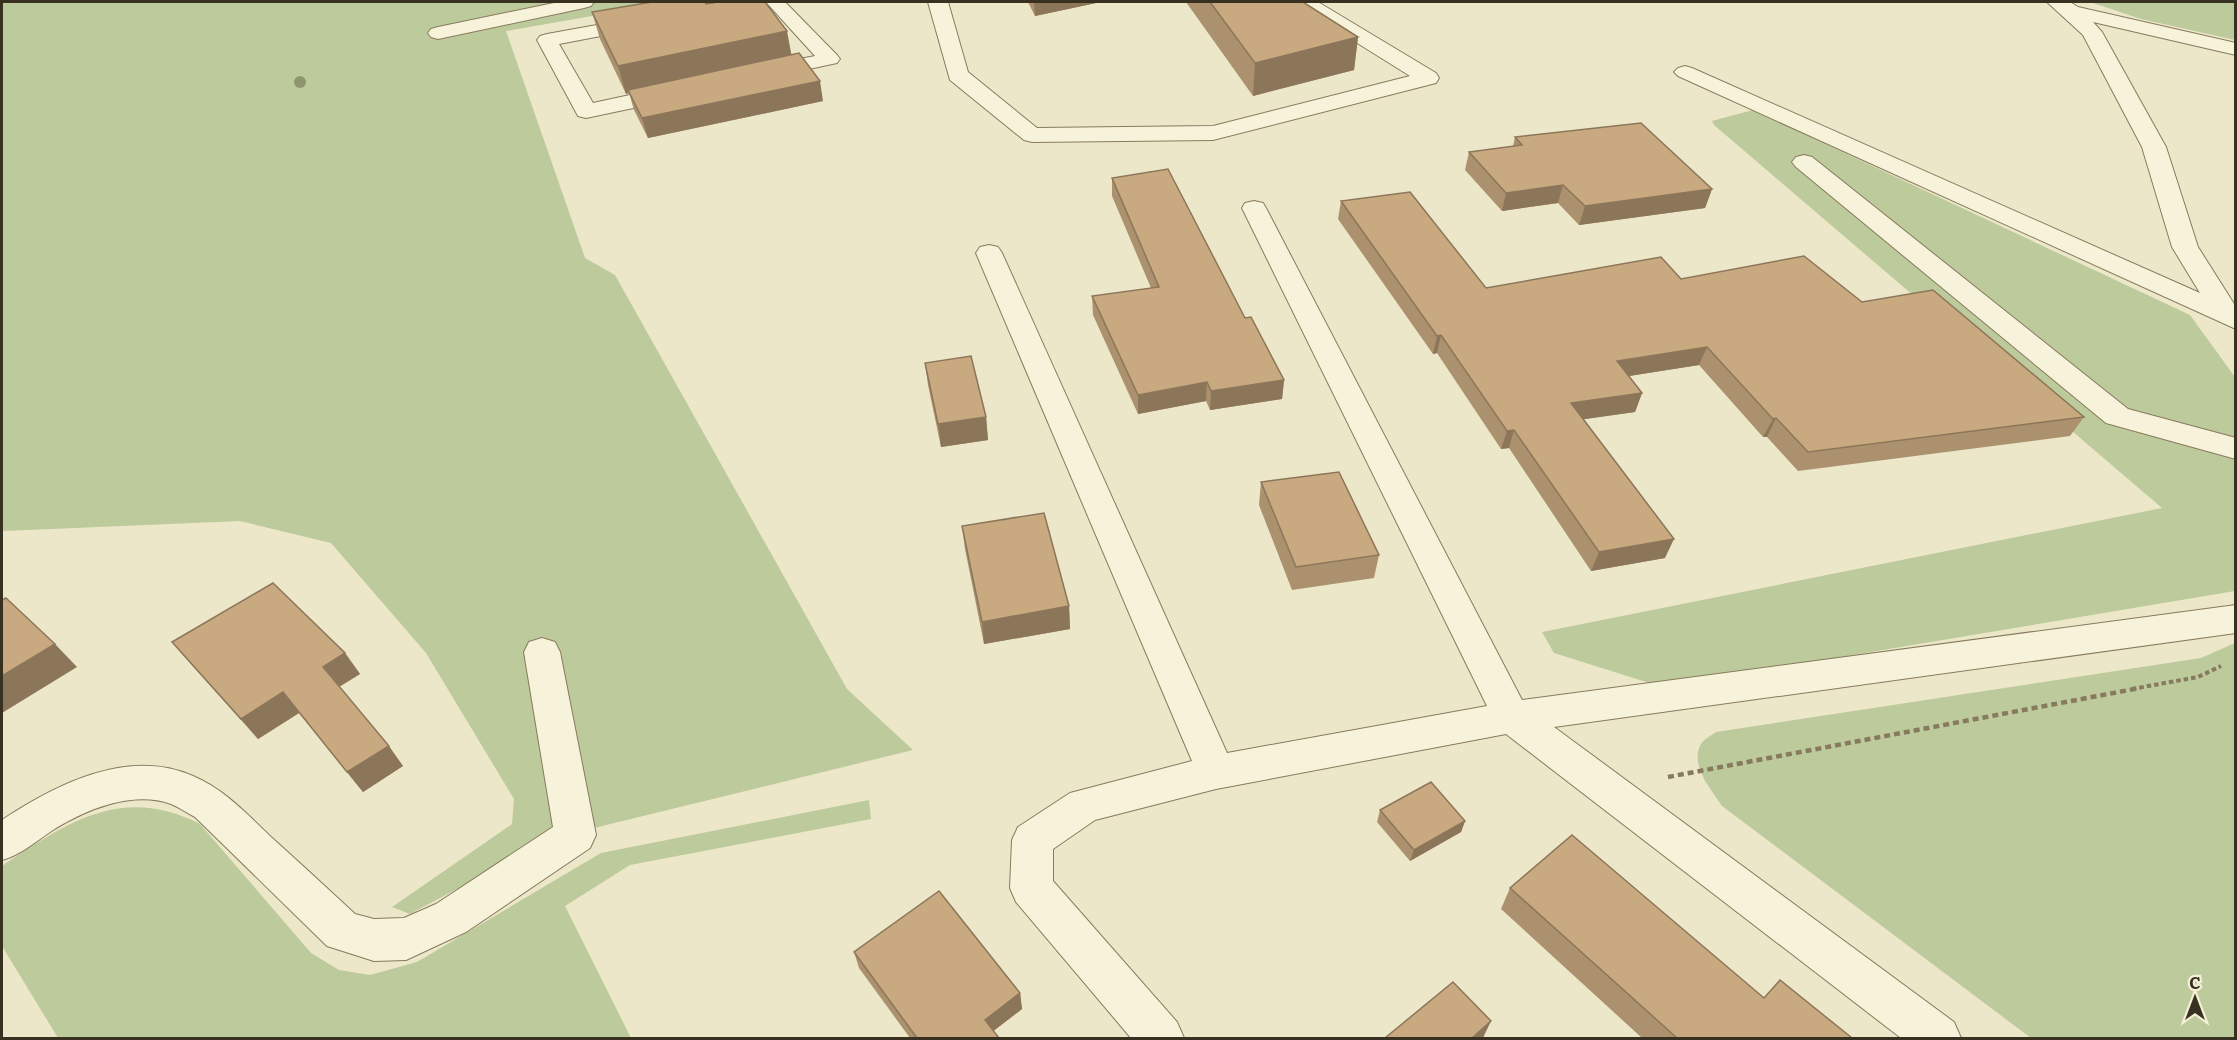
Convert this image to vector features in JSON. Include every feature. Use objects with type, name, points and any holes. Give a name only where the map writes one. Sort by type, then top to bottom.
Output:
[{"type":"street","points":[[438,33],[584,2]]},
{"type":"street","points":[[737,79],[830,59],[776,2]]},
{"type":"street","points":[[938,2],[958,75],[1032,135],[1213,133],[1428,78],[1305,2]]},
{"type":"street","points":[[2113,2],[2120,23]]},
{"type":"street","points":[[642,5],[658,20],[547,40],[585,111],[690,89]]},
{"type":"street","points":[[2064,6],[2120,23],[2235,49]]},
{"type":"street","points":[[2064,6],[2092,32],[2154,147],[2185,247],[2231,318]]},
{"type":"street","points":[[1685,72],[2231,318]]},
{"type":"street","points":[[1804,162],[2117,416],[2235,449]]},
{"type":"street","points":[[1254,208],[1512,717],[1938,1038]]},
{"type":"street","points":[[989,254],[1216,772]]},
{"type":"street","points":[[1161,1038],[1031,888],[1033,840],[1084,805],[1216,772],[1512,717],[2235,619]]},
{"type":"street","points":[[2,842],[41,816],[101,788],[145,782],[179,788],[209,805],[342,931],[374,940],[406,939],[451,918],[575,835],[543,652]]},
{"type":"path","points":[[1606,788],[2198,677],[2226,663]]},
{"type":"green space","points":[[2,2],[672,2],[506,31],[585,258],[615,275],[847,689],[913,750],[553,838],[410,914],[392,907],[512,824],[514,799],[426,653],[331,543],[240,521],[4,531],[2,529]]},
{"type":"green space","points":[[2090,2],[2235,2],[2235,40],[2141,19]]},
{"type":"green space","points":[[1753,110],[2190,315],[2235,377],[2235,591],[1662,687],[1554,653],[1542,632],[2162,508],[1712,121]]},
{"type":"green space","points":[[2235,643],[2235,1038],[2031,1038],[1722,806],[1699,768],[1698,752],[1701,744],[1716,732],[2201,658]]},
{"type":"green space","points":[[869,800],[871,819],[630,865],[565,906],[631,1038],[58,1038],[2,946],[2,866],[72,823],[120,808],[145,808],[172,813],[200,824],[311,953],[339,970],[370,975],[417,962],[601,853]]},
{"type":"building","points":[[652,2],[705,2],[706,4],[765,2],[787,31],[618,66],[592,12]]},
{"type":"building","points":[[1210,2],[1303,2],[1358,37],[1255,63]]},
{"type":"building","points":[[799,53],[820,81],[642,118],[628,90]]},
{"type":"building","points":[[1641,123],[1712,189],[1585,206],[1563,185],[1506,193],[1469,152],[1522,145],[1515,137]]},
{"type":"building","points":[[1168,169],[1245,318],[1251,317],[1284,380],[1211,391],[1207,382],[1138,395],[1092,296],[1159,287],[1112,178]]},
{"type":"building","points":[[1410,192],[1486,288],[1661,257],[1681,279],[1804,256],[1862,302],[1933,290],[2084,417],[1808,452],[1776,418],[1773,419],[1707,347],[1617,361],[1642,393],[1571,403],[1674,539],[1599,552],[1514,430],[1507,431],[1441,335],[1437,336],[1341,201]]},
{"type":"building","points":[[971,356],[986,417],[938,424],[925,363]]},
{"type":"building","points":[[1339,472],[1379,555],[1296,567],[1261,482]]},
{"type":"building","points":[[1044,513],[1069,606],[982,622],[962,526]]},
{"type":"building","points":[[273,583],[345,653],[323,667],[389,746],[347,772],[283,692],[241,719],[172,642]]},
{"type":"building","points":[[6,598],[55,644],[2,676],[2,600]]},
{"type":"building","points":[[1431,782],[1465,821],[1414,850],[1380,810]]},
{"type":"building","points":[[1572,835],[1764,998],[1780,980],[1852,1038],[1677,1038],[1510,888]]},
{"type":"building","points":[[939,891],[1020,993],[985,1020],[999,1038],[917,1038],[854,952]]},
{"type":"building","points":[[1453,982],[1491,1021],[1472,1038],[1385,1038]]}]
